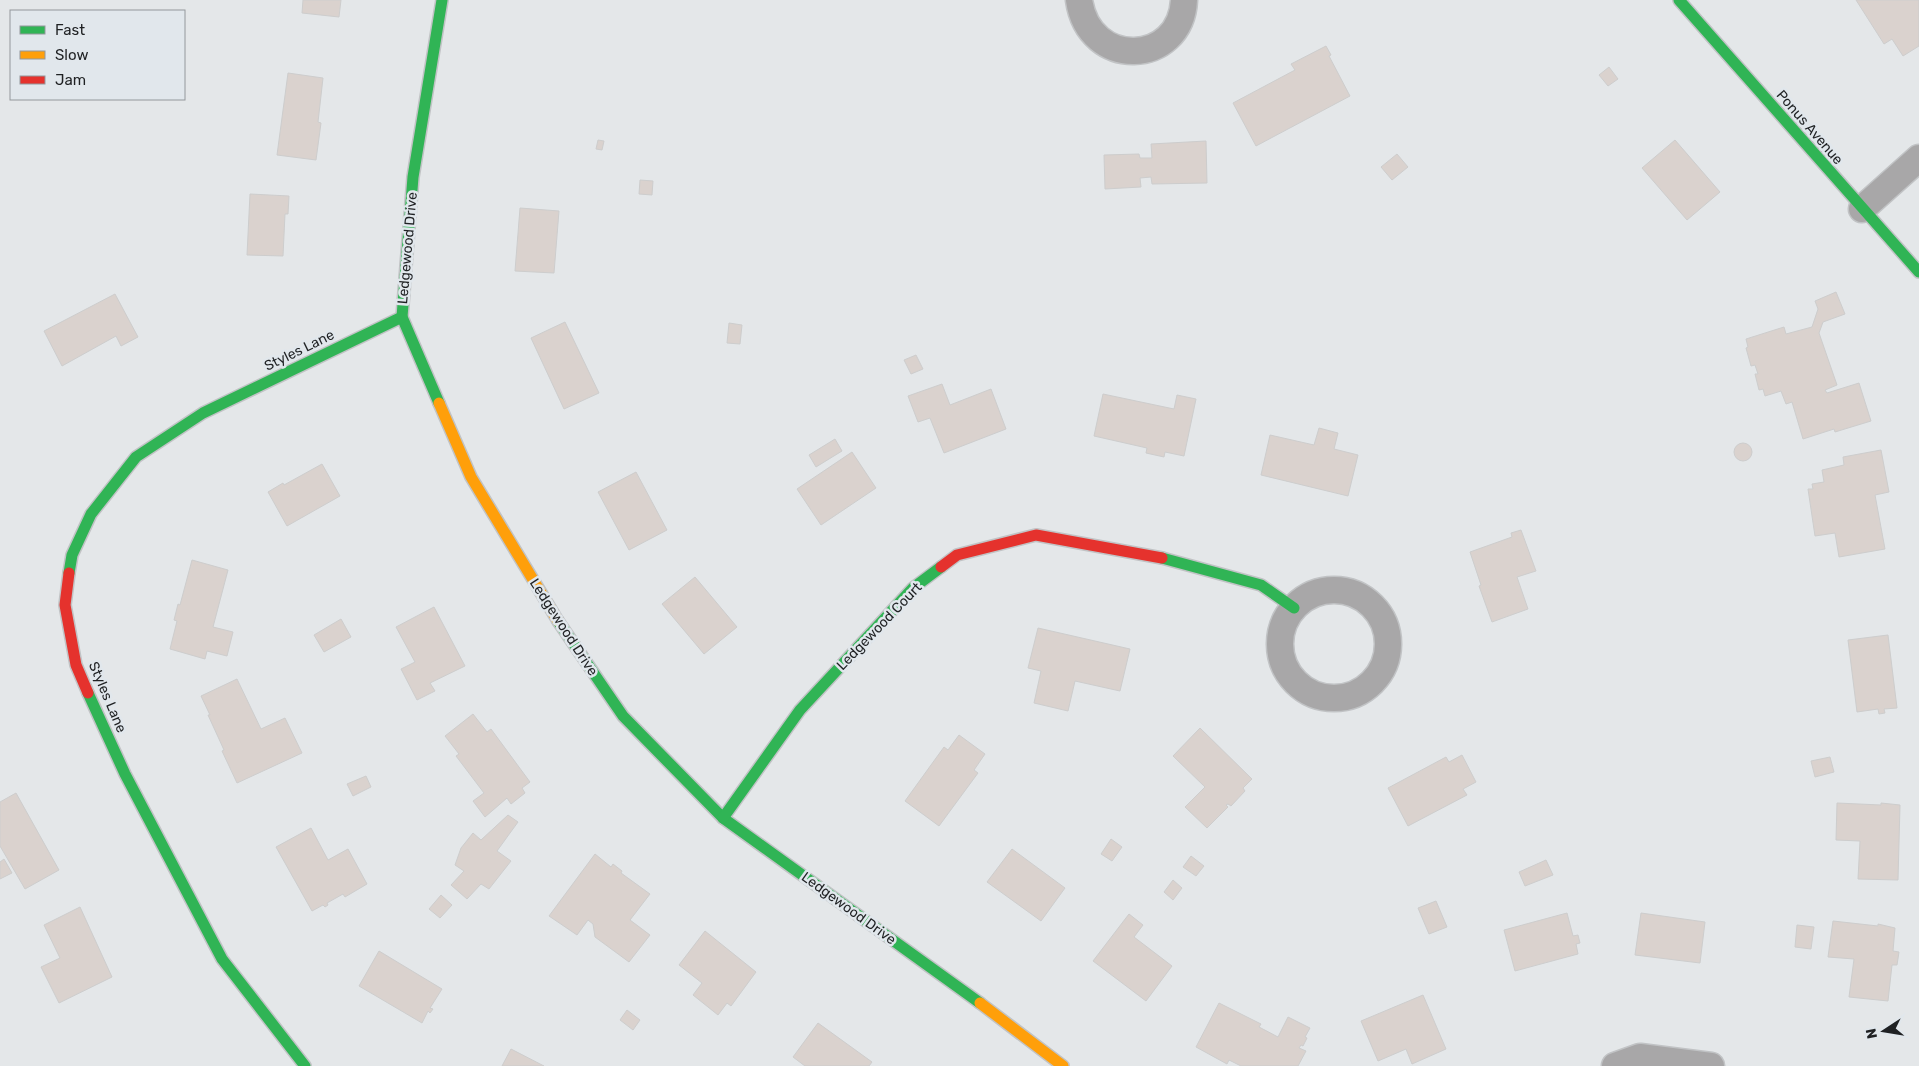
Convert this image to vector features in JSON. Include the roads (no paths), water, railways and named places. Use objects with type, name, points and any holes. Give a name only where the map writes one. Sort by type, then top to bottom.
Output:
[{"type":"street","name":"Ledgewood Drive","points":[[442,0],[413,177],[402,317],[471,477],[566,636],[624,716],[723,818],[976,999],[1063,1066]]},
{"type":"street","points":[[1079,0],[1082,17],[1096,38],[1118,50],[1135,51],[1158,44],[1172,33],[1180,19],[1184,0]]},
{"type":"street","name":"Ponus Avenue","points":[[1680,0],[1919,272]]},
{"type":"street","points":[[1862,209],[1919,158]]},
{"type":"street","name":"Styles Lane","points":[[304,1066],[222,959],[125,774],[76,665],[65,605],[72,555],[92,514],[136,457],[203,414],[402,317]]},
{"type":"street","name":"Ledgewood Court","points":[[723,818],[800,710],[913,588],[957,555],[1036,535],[1172,560],[1261,585],[1294,608]]},
{"type":"street","points":[[1327,590],[1346,591],[1364,599],[1371,605],[1382,621],[1388,640],[1386,659],[1377,676],[1355,694],[1336,698],[1317,695],[1300,685],[1287,671],[1283,662],[1280,643],[1283,624],[1294,608],[1309,596],[1327,590]]},
{"type":"street","points":[[1614,1066],[1640,1057],[1711,1066]]}]
